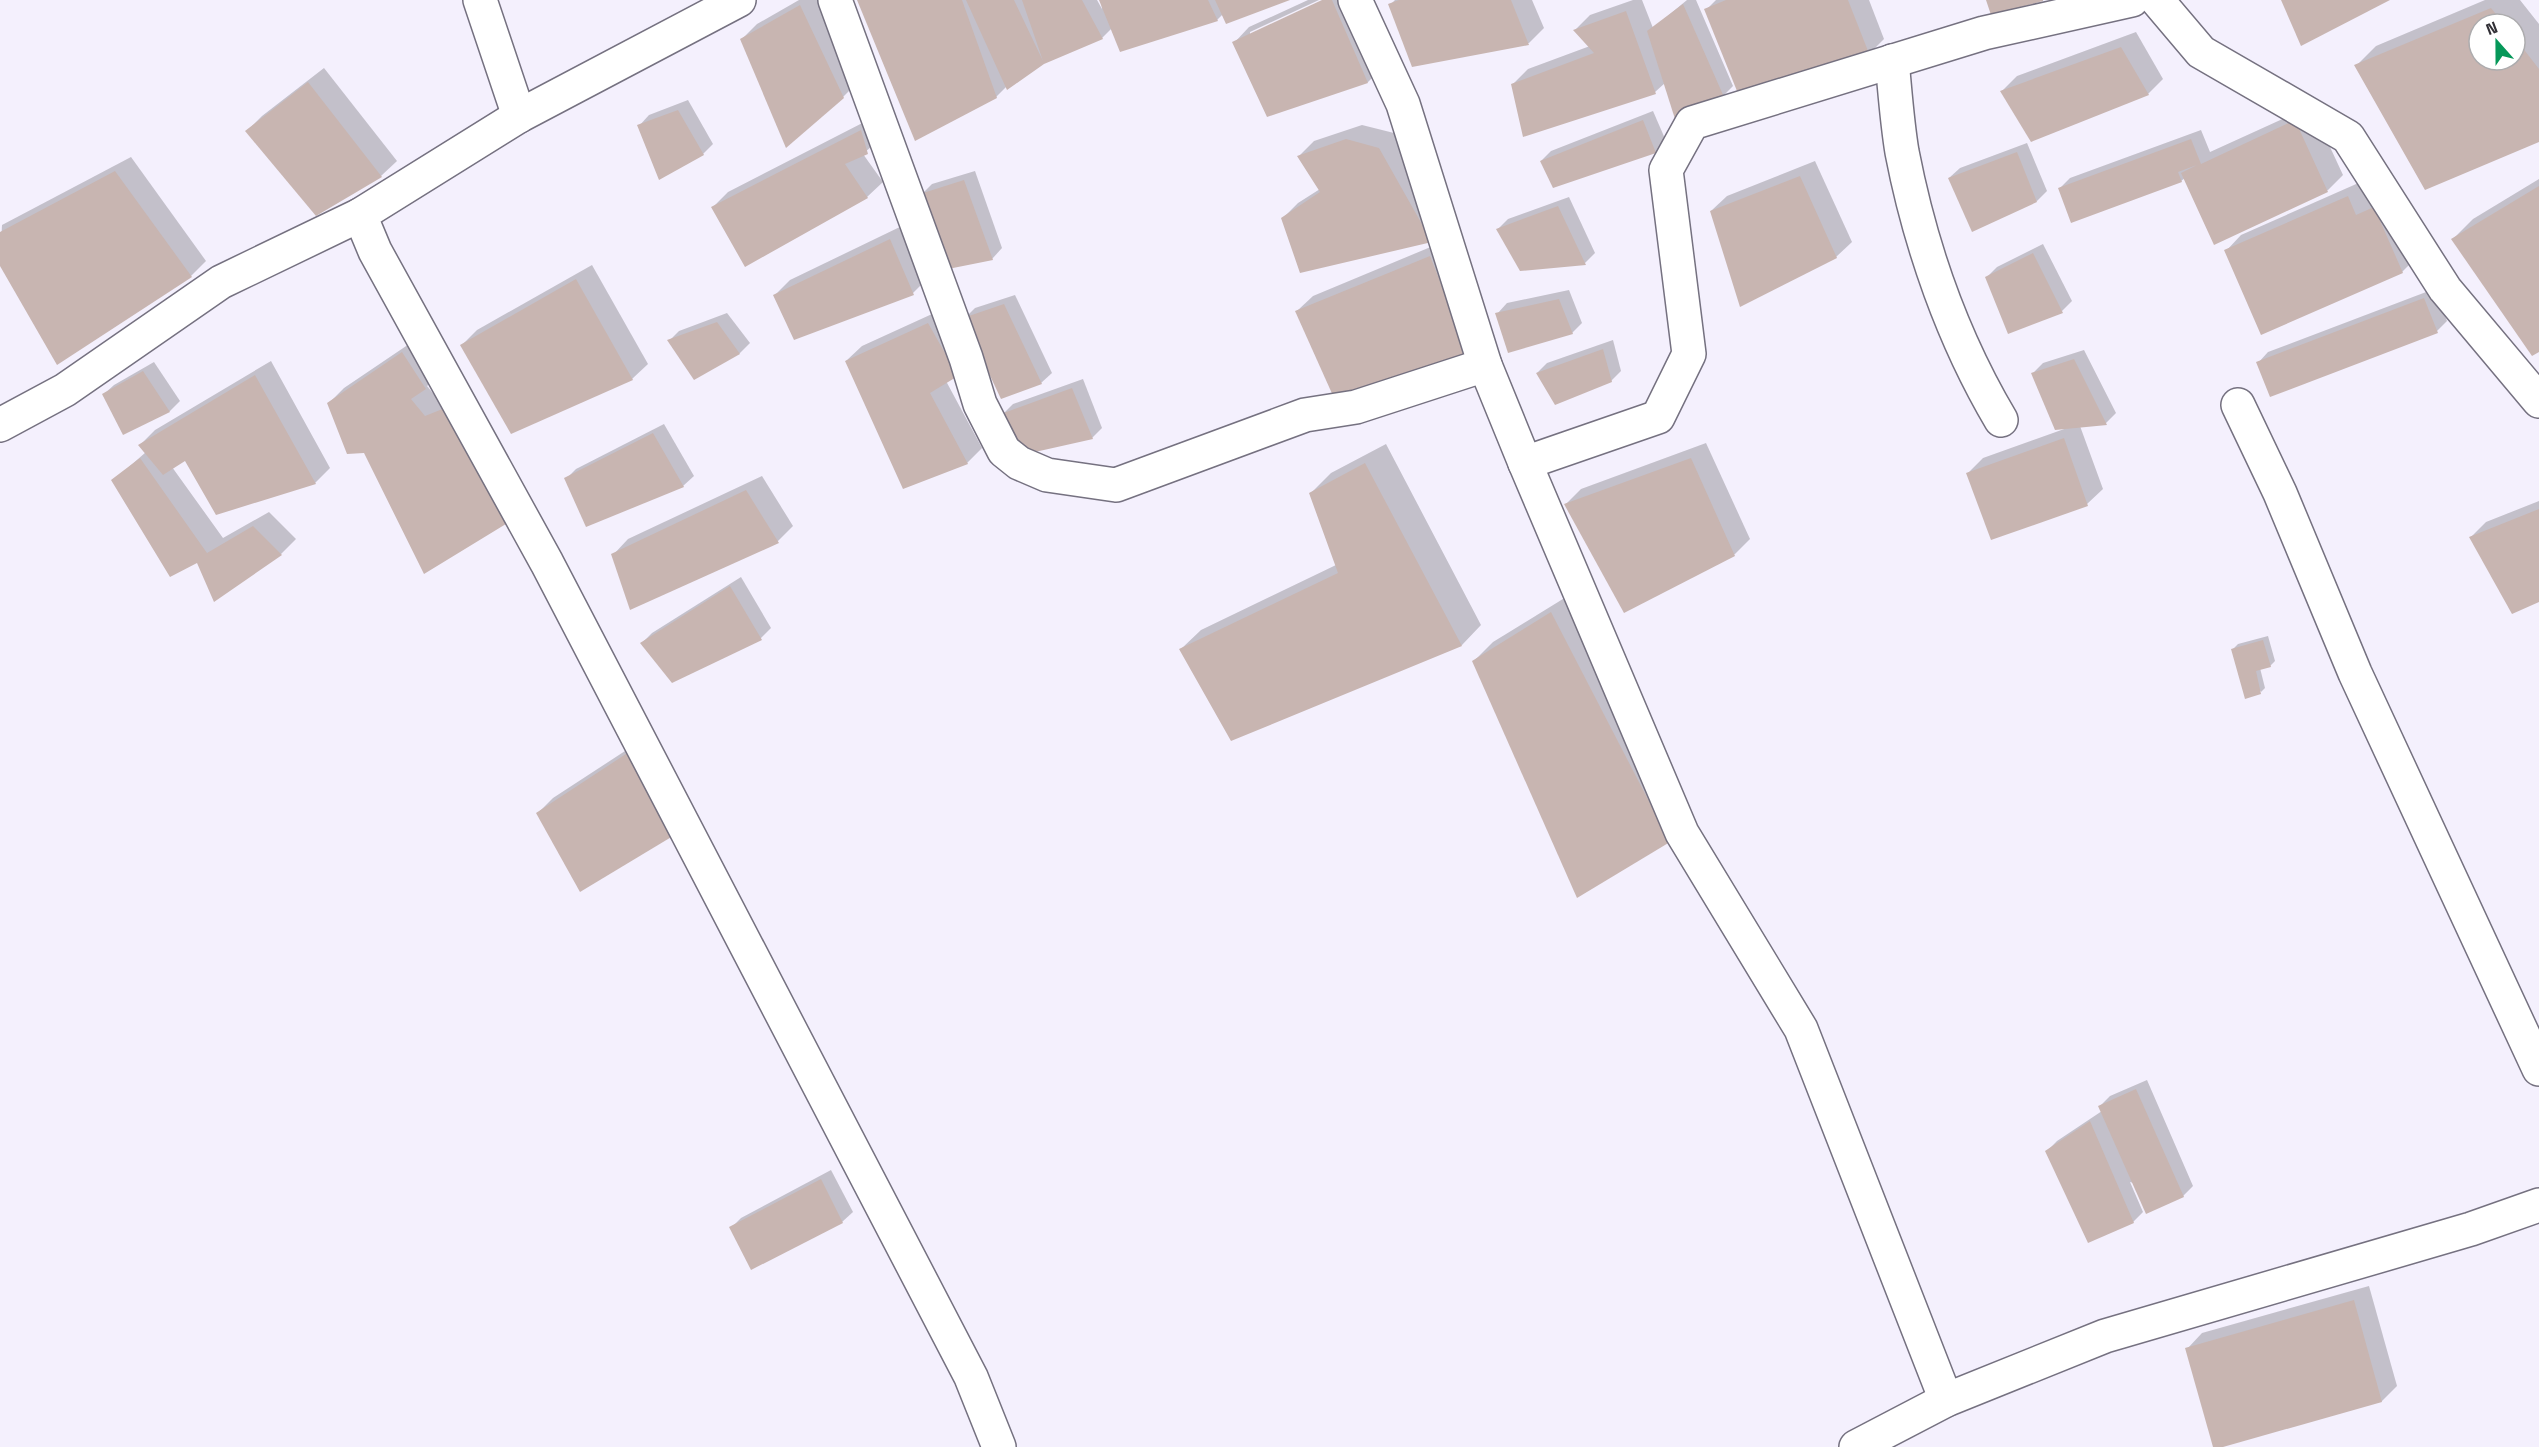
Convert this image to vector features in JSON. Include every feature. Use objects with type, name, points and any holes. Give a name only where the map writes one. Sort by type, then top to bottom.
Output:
[{"type":"street","points":[[480,0],[519,116]]},
{"type":"street","points":[[0,425],[65,390],[221,282],[360,215],[519,116],[739,0]]},
{"type":"street","points":[[835,0],[966,358],[980,404],[1004,451],[1020,463],[1047,475],[1116,485],[1305,415],[1356,407],[1485,365]]},
{"type":"street","points":[[1355,0],[1403,104],[1485,365],[1525,463],[1682,832],[1802,1029],[1946,1400]]},
{"type":"street","points":[[1525,463],[1658,417],[1689,354],[1666,170],[1692,123],[1984,33],[2132,0]]},
{"type":"street","points":[[2157,0],[2201,52],[2348,137],[2445,289],[2539,401]]},
{"type":"street","points":[[1892,61],[1902,152],[1930,256],[1972,371],[2001,420]]},
{"type":"street","points":[[360,215],[375,251],[547,563],[971,1377],[999,1447]]},
{"type":"street","points":[[2238,405],[2280,493],[2355,673],[2539,1069]]},
{"type":"street","points":[[1856,1447],[1946,1400],[2105,1336],[2471,1228],[2539,1205]]},
{"type":"building","points":[[857,0],[962,0],[997,98],[915,141]]},
{"type":"building","points":[[966,0],[1014,0],[1043,61],[1022,0],[1082,0],[1103,39],[1044,64],[1007,90]]},
{"type":"building","points":[[1099,0],[1208,0],[1218,21],[1120,52]]},
{"type":"building","points":[[1215,0],[1290,0],[1226,24]]},
{"type":"building","points":[[1322,0],[1332,0],[1368,83],[1267,117],[1232,42]]},
{"type":"building","points":[[1399,0],[1511,0],[1529,45],[1412,67],[1388,4]]},
{"type":"building","points":[[1726,0],[1848,0],[1870,56],[1739,96],[1704,9]]},
{"type":"building","points":[[1986,0],[2043,0],[2043,1],[1991,15]]},
{"type":"building","points":[[2281,0],[2390,0],[2301,46]]},
{"type":"building","points":[[1683,4],[1724,97],[1675,119],[1647,31]]},
{"type":"building","points":[[800,5],[844,98],[786,148],[740,39]]},
{"type":"building","points":[[2491,8],[2494,12],[2481,12]]},
{"type":"building","points":[[1626,11],[1656,94],[1523,137],[1511,84],[1594,53],[1573,30]]},
{"type":"building","points":[[2467,18],[2467,72],[2527,72],[2527,54],[2539,69],[2539,142],[2425,190],[2354,65]]},
{"type":"building","points":[[2121,47],[2149,95],[2031,142],[2000,91]]},
{"type":"building","points":[[308,82],[382,177],[316,216],[245,131]]},
{"type":"building","points":[[678,110],[704,155],[659,180],[637,125]]},
{"type":"building","points":[[1643,120],[1656,153],[1553,188],[1540,161]]},
{"type":"building","points":[[2295,120],[2328,192],[2214,245],[2181,173],[2197,165],[2178,172],[2182,182],[2071,223],[2058,188],[2191,139],[2201,164]]},
{"type":"building","points":[[861,130],[868,154],[845,164],[868,198],[745,267],[711,207]]},
{"type":"building","points":[[1346,139],[1379,148],[1432,242],[1300,273],[1281,218],[1320,192],[1297,156]]},
{"type":"building","points":[[2017,152],[2037,202],[1972,232],[1948,178]]},
{"type":"building","points":[[115,171],[192,277],[57,365],[0,266],[0,232]]},
{"type":"building","points":[[1800,176],[1837,258],[1740,307],[1710,211]]},
{"type":"building","points":[[964,180],[993,260],[943,270],[920,194]]},
{"type":"building","points":[[2539,186],[2539,352],[2532,356],[2451,239]]},
{"type":"building","points":[[2348,196],[2356,215],[2374,207],[2403,273],[2261,335],[2224,250]]},
{"type":"building","points":[[1558,206],[1586,265],[1520,271],[1496,229]]},
{"type":"building","points":[[890,239],[914,295],[794,340],[773,295]]},
{"type":"building","points":[[2033,253],[2063,313],[2008,334],[1985,277]]},
{"type":"building","points":[[1430,256],[1471,359],[1334,398],[1295,311]]},
{"type":"building","points":[[576,279],[633,380],[511,434],[460,345]]},
{"type":"building","points":[[2424,298],[2438,333],[2270,397],[2256,362]]},
{"type":"building","points":[[1559,299],[1573,334],[1508,353],[1495,313]]},
{"type":"building","points":[[1004,304],[1042,384],[1001,399],[963,318]]},
{"type":"building","points":[[717,322],[740,354],[694,380],[667,340]]},
{"type":"building","points":[[928,323],[958,376],[930,393],[968,464],[903,489],[845,361]]},
{"type":"building","points":[[1603,349],[1612,382],[1555,405],[1536,373]]},
{"type":"building","points":[[402,352],[426,389],[411,399],[425,416],[445,408],[511,521],[424,574],[364,453],[347,454],[327,403]]},
{"type":"building","points":[[2074,359],[2107,425],[2055,430],[2031,373]]},
{"type":"building","points":[[143,371],[170,412],[123,435],[102,394]]},
{"type":"building","points":[[255,375],[316,484],[216,515],[185,461],[163,475],[138,445]]},
{"type":"building","points":[[1072,388],[1093,439],[1026,454],[1001,414]]},
{"type":"building","points":[[653,433],[684,487],[586,527],[564,478]]},
{"type":"building","points":[[2064,438],[2088,506],[1991,540],[1966,473]]},
{"type":"building","points":[[140,458],[207,553],[253,526],[282,555],[214,602],[197,563],[170,577],[111,480]]},
{"type":"building","points":[[1691,458],[1735,556],[1624,613],[1564,504]]},
{"type":"building","points":[[1365,463],[1462,646],[1231,741],[1179,649],[1338,573],[1309,493]]},
{"type":"building","points":[[746,490],[779,543],[630,610],[611,554]]},
{"type":"building","points":[[2539,509],[2539,602],[2512,614],[2469,537]]},
{"type":"building","points":[[730,586],[762,640],[672,683],[640,643]]},
{"type":"building","points":[[1551,612],[1670,842],[1577,898],[1472,661]]},
{"type":"building","points":[[2263,640],[2271,667],[2256,671],[2261,694],[2245,699],[2231,649]]},
{"type":"building","points":[[629,752],[678,833],[580,892],[536,813]]},
{"type":"building","points":[[2136,1089],[2184,1197],[2146,1214],[2098,1106]]},
{"type":"building","points":[[2090,1121],[2134,1223],[2088,1243],[2045,1151]]},
{"type":"building","points":[[821,1179],[843,1223],[751,1270],[729,1227]]},
{"type":"building","points":[[2354,1300],[2382,1402],[2223,1447],[2213,1447],[2185,1348]]}]
